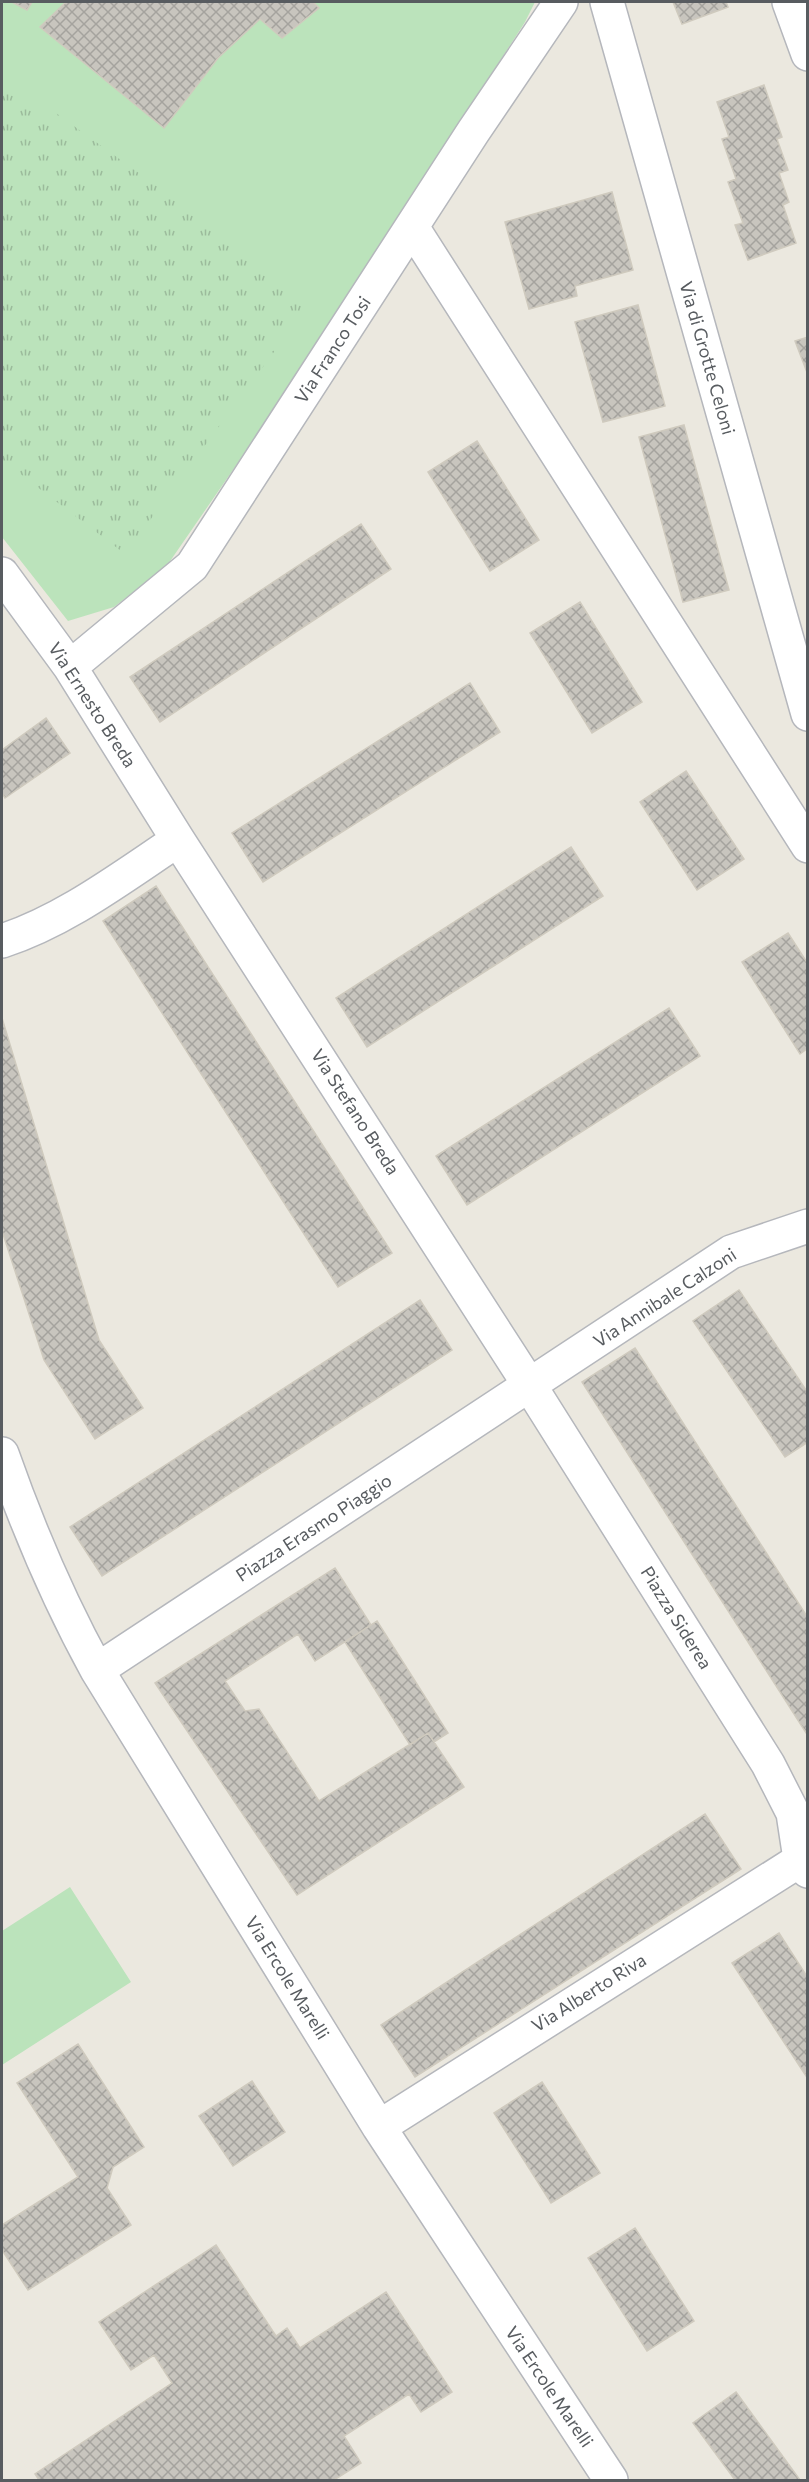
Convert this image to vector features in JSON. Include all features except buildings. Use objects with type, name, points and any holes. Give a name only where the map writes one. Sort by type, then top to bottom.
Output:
[{"type":"street","name":"Via Franco Tosi","points":[[70,667],[192,566],[543,26],[561,2]]},
{"type":"street","name":"Via di Grotte Celoni","points":[[607,2],[807,714]]},
{"type":"street","points":[[789,2],[807,54]]},
{"type":"street","points":[[412,227],[807,846]]},
{"type":"street","name":"Via Ernesto Breda","points":[[2,574],[70,667],[178,840]]},
{"type":"street","points":[[3,935],[23,934],[96,895],[178,840]]},
{"type":"street","name":"Via Stefano Breda","points":[[178,840],[530,1386]]},
{"type":"street","name":"Via Annibale Calzoni","points":[[530,1386],[731,1252],[807,1226]]},
{"type":"street","name":"Piazza Erasmo Piaggio","points":[[97,1670],[530,1386]]},
{"type":"street","name":"Piazza Siderea","points":[[530,1386],[768,1764],[794,1813],[805,1862]]},
{"type":"street","name":"Via Ercole Marelli","points":[[2,1454],[28,1527],[97,1670],[379,2127],[611,2481]]},
{"type":"street","name":"Via Alberto Riva","points":[[379,2127],[805,1862]]},
{"type":"green space","points":[[2,2],[535,2],[525,22],[286,393],[166,567],[114,607],[68,621],[2,537]]},
{"type":"green space","points":[[2,74],[313,299],[125,554],[2,460]]},
{"type":"green space","points":[[70,1887],[131,1982],[2,2065],[2,1931]]}]
